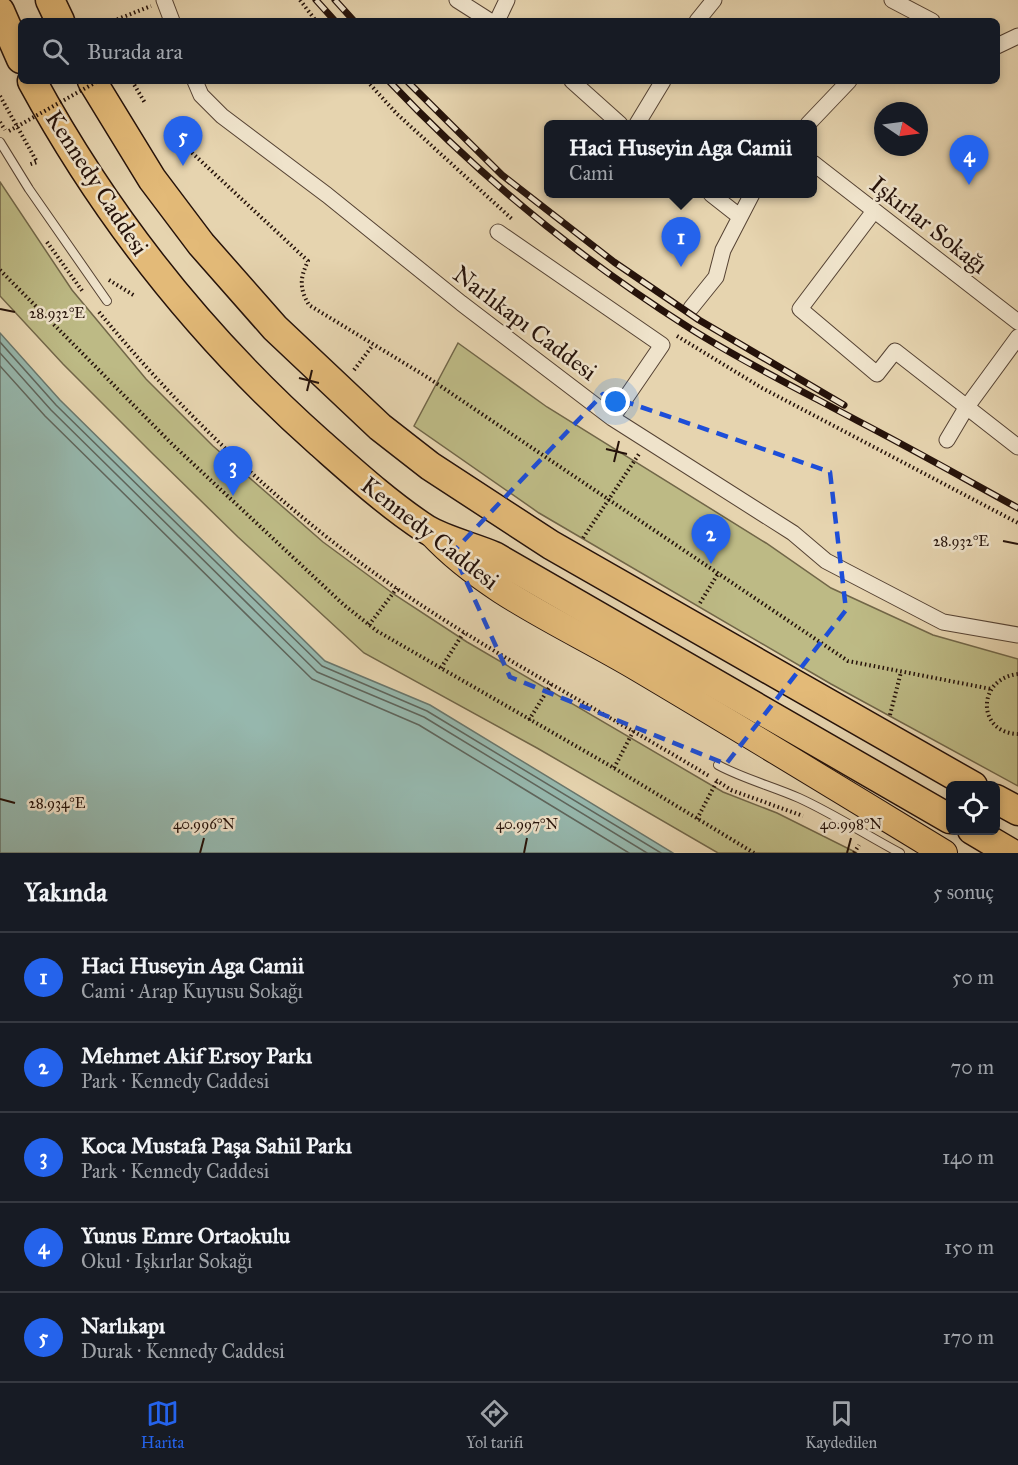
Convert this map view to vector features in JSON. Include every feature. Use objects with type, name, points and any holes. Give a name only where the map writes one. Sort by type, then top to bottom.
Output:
[{"type":"highway","points":[[50,0],[59,18]]},
{"type":"highway","points":[[0,11],[18,52]]},
{"type":"highway","name":"Kennedy Caddesi","points":[[34,84],[101,197],[194,319],[281,409],[355,474],[428,530]]},
{"type":"highway","name":"Kennedy Caddesi","points":[[94,84],[152,178],[201,244],[275,328],[380,427],[430,466],[551,545],[963,781]]},
{"type":"highway","points":[[428,530],[494,556],[946,816]]},
{"type":"highway","points":[[1000,801],[1018,811]]},
{"type":"highway","points":[[979,835],[1011,853]]},
{"type":"main road","name":"Kennedy Caddesi","points":[[428,530],[454,558],[479,576],[634,666],[945,853]]},
{"type":"street","points":[[457,0],[485,18]]},
{"type":"street","points":[[498,18],[507,0]]},
{"type":"street","points":[[699,18],[714,0]]},
{"type":"street","points":[[892,0],[911,16]]},
{"type":"street","points":[[157,3],[170,18]]},
{"type":"street","points":[[1000,45],[1018,36]]},
{"type":"street","name":"Narlıkapı Caddesi","points":[[196,84],[201,94],[222,116],[327,195],[461,303],[612,418],[793,533],[826,561],[943,621],[1018,635]]},
{"type":"street","points":[[575,84],[616,120]]},
{"type":"street","points":[[639,120],[661,84]]},
{"type":"street","points":[[812,120],[846,84]]},
{"type":"street","name":"Işkırlar Sokağı","points":[[817,166],[1018,322]]},
{"type":"street","points":[[716,198],[739,216]]},
{"type":"street","points":[[691,308],[716,278],[723,250],[750,198]]},
{"type":"street","points":[[874,212],[800,309],[877,374],[895,351],[1018,447]]},
{"type":"street","points":[[498,232],[662,345],[612,418]]},
{"type":"street","points":[[947,441],[966,408],[1018,338]]},
{"type":"lane","points":[[0,142],[29,189],[107,301]]},
{"type":"lane","points":[[718,765],[851,823],[900,853]]},
{"type":"path","points":[[300,0],[314,18]]},
{"type":"path","points":[[120,18],[157,3]]},
{"type":"path","points":[[9,130],[93,84]]},
{"type":"path","points":[[134,84],[145,104]]},
{"type":"path","points":[[370,84],[397,114],[491,203],[517,223]]},
{"type":"path","points":[[0,96],[38,162]]},
{"type":"path","points":[[170,137],[188,149],[308,261],[301,276],[301,292],[309,305],[427,377],[848,661],[991,689]]},
{"type":"path","points":[[46,240],[84,293]]},
{"type":"path","points":[[0,270],[172,444],[344,605],[369,625],[754,853]]},
{"type":"path","points":[[98,310],[163,384],[243,464],[338,546],[464,632],[634,730],[731,790],[811,820]]},
{"type":"path","points":[[689,344],[762,388],[1018,522]]},
{"type":"path","points":[[353,371],[373,345]]},
{"type":"path","points":[[582,539],[640,453]]},
{"type":"path","points":[[699,604],[719,573]]},
{"type":"path","points":[[369,625],[397,588]]},
{"type":"path","points":[[441,668],[464,632]]},
{"type":"path","points":[[890,716],[901,672]]},
{"type":"path","points":[[1018,674],[1000,679],[991,689],[986,705],[994,724],[1001,730],[1018,734]]},
{"type":"path","points":[[529,720],[552,683]]},
{"type":"path","points":[[614,768],[634,730]]},
{"type":"path","points":[[698,819],[717,781]]},
{"type":"path","points":[[849,839],[864,848]]},
{"type":"path","points":[[854,853],[859,845]]},
{"type":"highlighted area","points":[[603,394],[830,472],[846,610],[726,764],[510,677],[453,552]]},
{"type":"shaded area","points":[[0,182],[72,290],[146,379],[213,446],[323,542],[395,595],[467,642],[723,792],[777,813],[857,853],[718,853],[537,748],[364,653],[238,537],[153,454],[63,364],[0,296]]},
{"type":"shaded area","points":[[458,343],[547,407],[766,543],[831,588],[933,635],[1018,659],[1018,786],[831,684],[539,513],[414,426]]},
{"type":"water","points":[[0,333],[60,400],[325,661],[430,705],[673,853],[0,853]]},
{"type":"railway","points":[[316,0],[332,18]]},
{"type":"railway","points":[[335,0],[351,18]]},
{"type":"railway","points":[[392,84],[495,183],[570,245],[650,302],[753,365],[1018,508]]},
{"type":"railway","points":[[410,84],[502,175],[614,262],[699,320],[844,405]]},
{"type":"place","name":"Narlıkapı","points":[[183,166]]},
{"type":"place","name":"Yunus Emre Ortaokulu","points":[[969,185]]},
{"type":"place","name":"Haci Huseyin Aga Camii","points":[[681,267]]},
{"type":"place","name":"Koca Mustafa Paşa Sahil Parkı","points":[[233,496]]},
{"type":"place","name":"Mehmet Akif Ersoy Parkı","points":[[711,564]]}]
